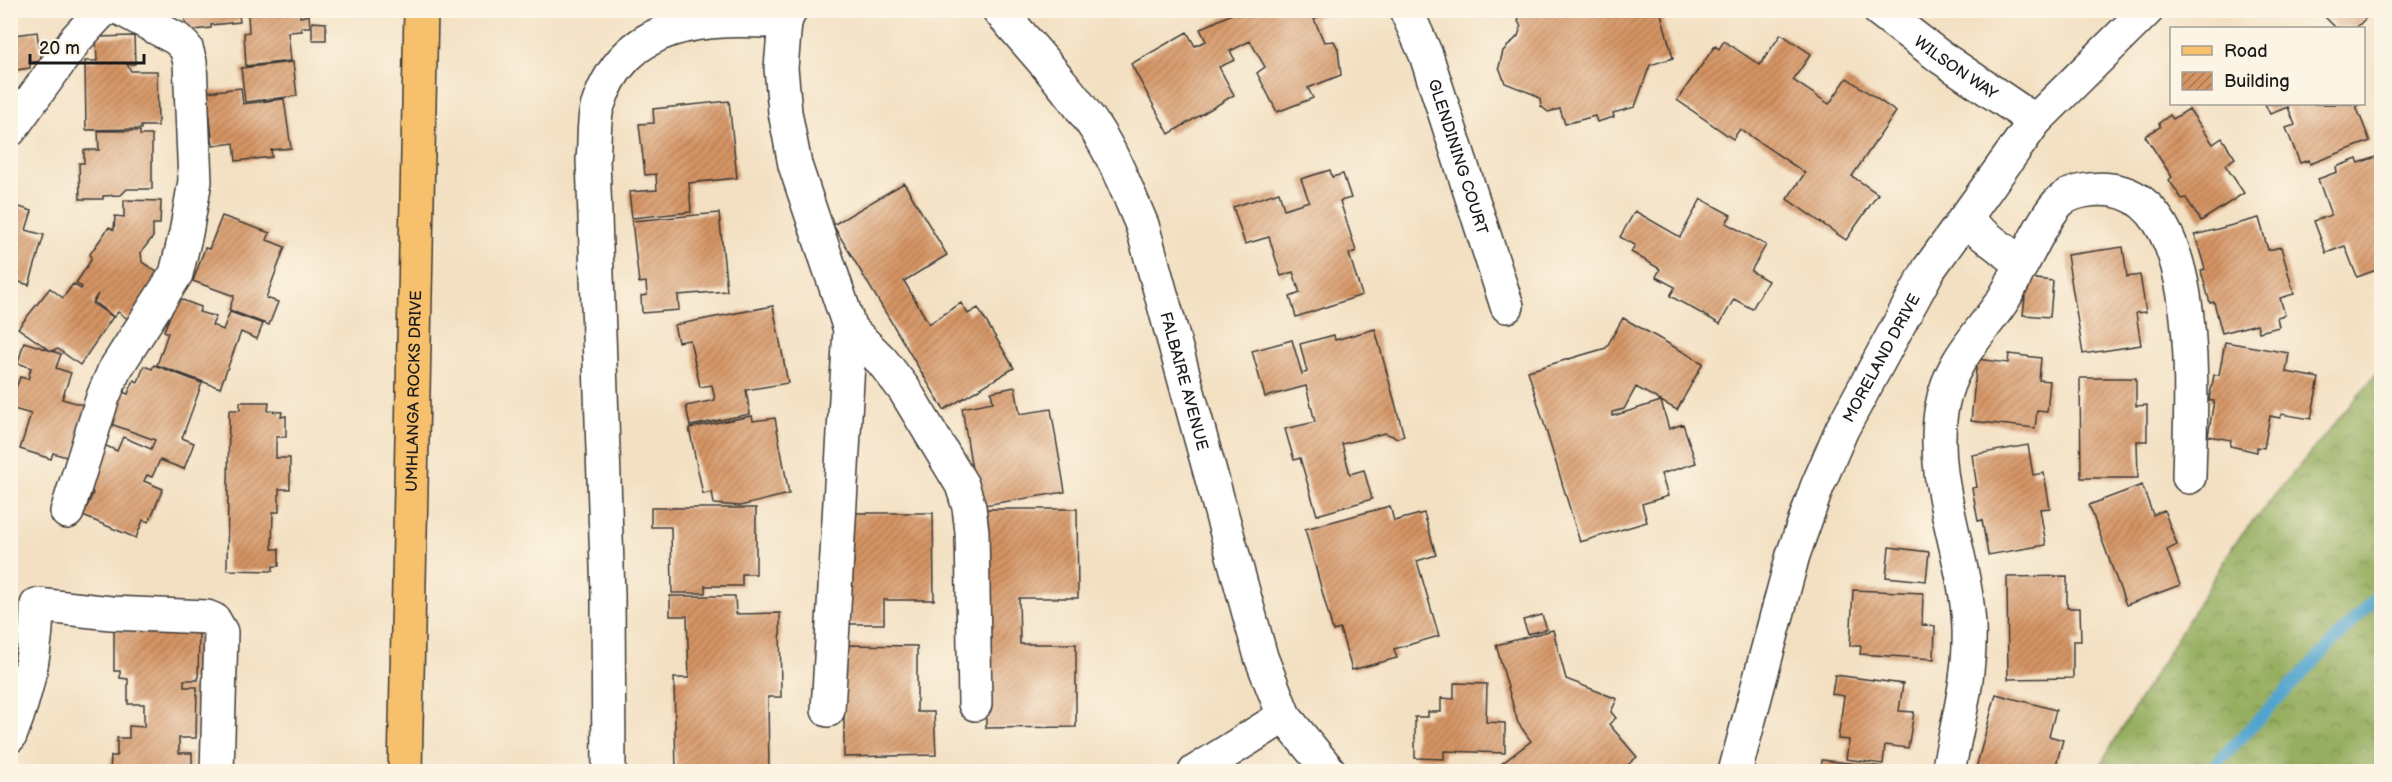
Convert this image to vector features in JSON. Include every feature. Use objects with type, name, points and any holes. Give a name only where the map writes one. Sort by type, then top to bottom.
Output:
[{"type":"main road","name":"UMHLANGA ROCKS DRIVE","points":[[405,771],[421,10]]},
{"type":"street","points":[[10,130],[76,39],[105,10]]},
{"type":"street","points":[[67,512],[103,397],[114,371],[176,274],[195,181],[190,62],[186,48],[177,39],[123,10]]},
{"type":"street","name":"FALBAIRE AVENUE","points":[[999,10],[1058,78],[1097,130],[1119,172],[1142,225],[1261,657],[1284,716],[1330,771]]},
{"type":"street","name":"GLENDINING COURT","points":[[1406,10],[1426,55],[1508,306]]},
{"type":"street","name":"MORELAND DRIVE","points":[[1735,771],[1793,555],[1817,488],[1842,429],[1924,279],[2035,121],[2147,10]]},
{"type":"street","name":"WILSON WAY","points":[[1892,15],[1939,56],[2035,121]]},
{"type":"street","points":[[609,771],[608,595],[593,159],[597,110],[613,71],[642,42],[676,27],[710,20],[787,16],[781,68],[785,112],[795,165],[850,329],[828,710]]},
{"type":"street","points":[[1948,771],[1967,674],[1969,627],[1961,571],[1946,505],[1938,443],[1942,404],[1956,363],[2004,300],[2022,264],[2060,201],[2079,192],[2102,189],[2124,192],[2138,200],[2157,218],[2171,245],[2183,288],[2190,334],[2189,477]]},
{"type":"street","points":[[1964,220],[2022,264]]},
{"type":"street","points":[[850,329],[882,361],[904,389],[962,485],[969,507],[972,532],[975,704]]},
{"type":"street","points":[[10,736],[27,689],[37,639],[38,605],[111,614],[207,617],[214,620],[221,632],[217,771]]},
{"type":"street","points":[[1195,771],[1284,716]]},
{"type":"green space","points":[[2381,368],[2381,771],[2096,771],[2235,543]]},
{"type":"building","points":[[184,10],[291,10],[292,13],[300,12],[300,17],[309,15],[310,27],[301,27],[302,31],[288,32],[291,61],[246,66],[244,33],[249,32],[248,15],[239,15],[240,22],[211,25],[211,28],[186,31]]},
{"type":"building","points":[[1232,10],[1322,10],[1324,14],[1314,19],[1324,42],[1334,41],[1338,49],[1341,75],[1308,88],[1313,98],[1277,112],[1257,73],[1265,67],[1250,41],[1230,51],[1235,60],[1219,67],[1234,95],[1169,134],[1131,64],[1187,32],[1195,46],[1206,41],[1200,29],[1234,13]]},
{"type":"building","points":[[1522,10],[1660,10],[1673,58],[1650,65],[1635,107],[1613,113],[1614,117],[1597,122],[1595,116],[1565,124],[1560,109],[1548,112],[1541,106],[1540,99],[1533,94],[1505,83],[1499,67],[1503,51],[1518,36],[1521,27],[1518,21]]},
{"type":"building","points":[[2318,10],[2382,10],[2382,16],[2378,20],[2371,13],[2357,27],[2335,27]]},
{"type":"building","points":[[13,20],[15,35],[37,32],[41,61],[30,63],[30,68],[10,71],[10,21]]},
{"type":"building","points":[[312,22],[326,23],[326,40],[312,40]]},
{"type":"building","points":[[1781,34],[1811,54],[1793,80],[1829,104],[1847,78],[1896,112],[1852,176],[1878,194],[1846,240],[1787,199],[1805,173],[1740,129],[1733,139],[1677,100],[1715,46],[1719,49],[1724,41],[1760,65]]},
{"type":"building","points":[[134,36],[135,64],[127,64],[131,71],[157,71],[158,126],[141,126],[141,129],[86,130],[85,61],[97,61],[96,37]]},
{"type":"building","points":[[293,62],[297,96],[245,102],[241,68]]},
{"type":"building","points":[[241,88],[243,104],[284,99],[291,148],[271,150],[272,157],[236,161],[234,143],[213,146],[207,92]]},
{"type":"building","points":[[729,101],[737,178],[689,183],[691,212],[632,218],[629,192],[657,190],[656,174],[645,175],[639,124],[654,123],[653,109]]},
{"type":"building","points":[[2266,105],[2358,105],[2356,106],[2370,141],[2310,164],[2309,160],[2300,163],[2286,128],[2295,125],[2288,107],[2270,114]]},
{"type":"building","points":[[2189,109],[2213,144],[2222,138],[2235,158],[2225,165],[2244,193],[2201,221],[2186,198],[2182,199],[2169,180],[2172,177],[2145,136],[2160,127],[2159,123],[2170,115],[2173,119]]},
{"type":"building","points":[[98,131],[140,131],[140,135],[152,135],[152,189],[127,189],[121,195],[103,196],[103,199],[80,199],[79,163],[84,163],[84,150],[99,150]]},
{"type":"building","points":[[2376,157],[2382,171],[2382,268],[2357,277],[2345,246],[2326,253],[2314,221],[2331,215],[2318,179],[2337,172],[2336,167],[2357,159],[2359,163]]},
{"type":"building","points":[[1330,170],[1332,177],[1343,174],[1351,198],[1340,201],[1356,251],[1349,254],[1362,295],[1296,317],[1290,297],[1300,293],[1293,272],[1281,276],[1269,237],[1245,244],[1233,207],[1279,192],[1284,209],[1309,201],[1301,179]]},
{"type":"building","points":[[904,183],[947,255],[904,281],[929,324],[961,303],[968,314],[978,308],[1014,368],[944,410],[833,225]]},
{"type":"building","points":[[1701,199],[1731,215],[1726,223],[1766,245],[1751,271],[1768,281],[1752,309],[1734,299],[1720,324],[1670,296],[1675,287],[1656,277],[1660,269],[1631,252],[1635,245],[1620,237],[1635,211],[1680,237]]},
{"type":"building","points":[[124,200],[161,201],[160,224],[153,224],[153,237],[141,252],[142,262],[161,275],[129,320],[118,312],[114,317],[94,302],[98,294],[92,303],[113,317],[80,365],[58,349],[51,351],[18,328],[50,288],[63,298],[73,284],[81,289],[82,287],[76,283],[91,260],[90,254],[109,227],[114,230],[115,216],[124,217]]},
{"type":"building","points":[[10,204],[32,211],[26,230],[44,235],[29,285],[10,279]]},
{"type":"building","points":[[719,213],[727,291],[678,295],[679,310],[642,313],[641,296],[647,295],[646,282],[639,283],[632,221]]},
{"type":"building","points":[[222,216],[270,233],[267,240],[285,247],[266,298],[278,302],[269,325],[229,310],[234,296],[193,281],[205,248],[209,249]]},
{"type":"building","points":[[2259,218],[2268,250],[2281,247],[2294,294],[2280,298],[2285,315],[2277,317],[2279,327],[2259,332],[2257,324],[2222,333],[2214,302],[2210,303],[2201,271],[2205,269],[2195,235]]},
{"type":"building","points":[[2123,247],[2127,277],[2140,275],[2146,312],[2136,313],[2141,345],[2083,354],[2067,255]]},
{"type":"building","points":[[2027,278],[2053,281],[2050,317],[2023,315]]},
{"type":"building","points":[[177,298],[201,307],[199,312],[216,317],[212,325],[223,330],[230,312],[263,324],[257,339],[241,332],[220,388],[157,365],[168,333],[164,331]]},
{"type":"building","points":[[773,306],[788,383],[746,390],[750,414],[690,426],[686,406],[715,400],[712,385],[700,387],[690,340],[678,342],[674,325]]},
{"type":"building","points":[[1623,318],[1703,363],[1677,410],[1661,401],[1669,429],[1683,424],[1696,463],[1661,474],[1668,496],[1642,504],[1647,522],[1580,542],[1528,371],[1606,348]],"holes":[[[1636,387],[1661,401],[1613,416],[1612,412],[1624,409]]]},
{"type":"building","points":[[1375,329],[1404,436],[1398,438],[1385,433],[1342,444],[1350,474],[1364,470],[1372,499],[1317,515],[1300,458],[1294,460],[1285,429],[1315,422],[1306,386],[1265,397],[1252,351],[1292,340],[1302,374],[1307,372],[1300,344],[1334,335],[1335,340]]},
{"type":"building","points":[[24,342],[61,354],[56,368],[71,373],[62,399],[90,407],[73,459],[53,453],[51,459],[20,449],[31,414],[10,408],[10,404],[20,377],[28,379],[31,368],[18,363]]},
{"type":"building","points":[[2225,342],[2289,353],[2286,372],[2319,378],[2311,419],[2281,414],[2280,418],[2270,416],[2264,448],[2257,447],[2257,452],[2230,446],[2231,440],[2208,436],[2214,401],[2209,400],[2214,375],[2219,375]]},
{"type":"building","points":[[2009,354],[2041,358],[2039,380],[2050,381],[2047,412],[2037,411],[2035,428],[1971,421],[1977,359],[2008,363]]},
{"type":"building","points":[[154,365],[202,383],[182,438],[194,443],[184,469],[160,460],[152,477],[147,475],[144,481],[163,489],[149,522],[143,520],[136,538],[83,516],[93,493],[87,485],[100,443],[117,451],[123,437],[151,449],[155,440],[108,423],[120,391],[128,394],[134,380],[138,382],[144,366],[152,369]]},
{"type":"building","points":[[2080,378],[2136,378],[2136,406],[2147,405],[2147,441],[2137,441],[2138,478],[2081,478]]},
{"type":"building","points":[[1015,387],[1020,414],[1051,409],[1065,492],[978,506],[962,408],[993,402],[991,392]]},
{"type":"building","points":[[240,402],[269,402],[268,411],[282,412],[281,417],[286,416],[286,437],[276,437],[276,458],[290,458],[290,489],[279,489],[279,512],[273,512],[272,549],[279,549],[279,566],[273,566],[273,571],[227,570],[229,410],[240,410]]},
{"type":"building","points":[[752,416],[753,421],[775,418],[789,494],[740,506],[714,504],[712,492],[703,494],[689,428]]},
{"type":"building","points":[[2028,445],[2033,475],[2044,473],[2050,508],[2040,509],[2046,545],[1988,555],[1982,520],[1978,521],[1972,488],[1977,487],[1972,455]]},
{"type":"building","points":[[2142,485],[2153,515],[2164,510],[2177,545],[2167,550],[2180,585],[2126,605],[2089,505]]},
{"type":"building","points":[[1390,506],[1394,521],[1424,513],[1436,555],[1417,561],[1439,636],[1394,649],[1397,658],[1352,670],[1340,629],[1333,631],[1305,529]]},
{"type":"building","points":[[651,508],[756,508],[756,574],[742,574],[742,586],[705,586],[705,593],[672,593],[671,527],[651,527]]},
{"type":"building","points":[[984,509],[1077,509],[1078,598],[1019,598],[1020,644],[1076,644],[1076,727],[986,728]]},
{"type":"building","points":[[848,513],[933,513],[934,600],[884,600],[884,624],[848,624]]},
{"type":"building","points":[[1889,547],[1929,552],[1926,581],[1886,577]]},
{"type":"building","points":[[2067,576],[2067,608],[2080,608],[2081,641],[2073,641],[2073,678],[2008,679],[2007,577]]},
{"type":"building","points":[[1853,590],[1923,593],[1922,625],[1935,626],[1934,659],[1860,654],[1861,646],[1850,646]]},
{"type":"building","points":[[670,596],[735,596],[736,614],[780,613],[781,697],[768,697],[769,772],[676,772],[674,678],[689,678],[687,616],[670,616]]},
{"type":"building","points":[[1542,615],[1547,629],[1528,634],[1523,620]]},
{"type":"building","points":[[114,630],[199,632],[198,680],[184,680],[184,687],[197,687],[196,738],[179,738],[179,753],[192,753],[192,772],[110,772],[111,756],[117,756],[117,738],[129,738],[129,726],[144,727],[144,704],[128,704],[128,679],[120,678],[120,671],[114,671]]},
{"type":"building","points":[[1553,630],[1566,679],[1617,699],[1611,712],[1616,718],[1609,724],[1637,757],[1624,768],[1630,772],[1491,772],[1531,741],[1518,723],[1496,645]]},
{"type":"building","points":[[844,645],[917,646],[917,712],[934,712],[936,755],[844,757]]},
{"type":"building","points":[[1835,675],[1903,684],[1899,711],[1914,712],[1908,748],[1885,745],[1883,764],[1846,759],[1849,740],[1838,739],[1844,696],[1832,694]]},
{"type":"building","points":[[1454,683],[1487,684],[1486,722],[1505,723],[1505,753],[1444,751],[1444,759],[1415,758],[1415,717],[1428,717],[1428,712],[1441,712],[1441,698],[1454,699]]},
{"type":"building","points":[[1996,694],[2056,710],[2049,736],[2063,740],[2054,772],[1975,772]]},
{"type":"building","points":[[1822,760],[1882,767],[1882,772],[1821,772]]},
{"type":"waterway","points":[[2208,772],[2382,591]]}]
